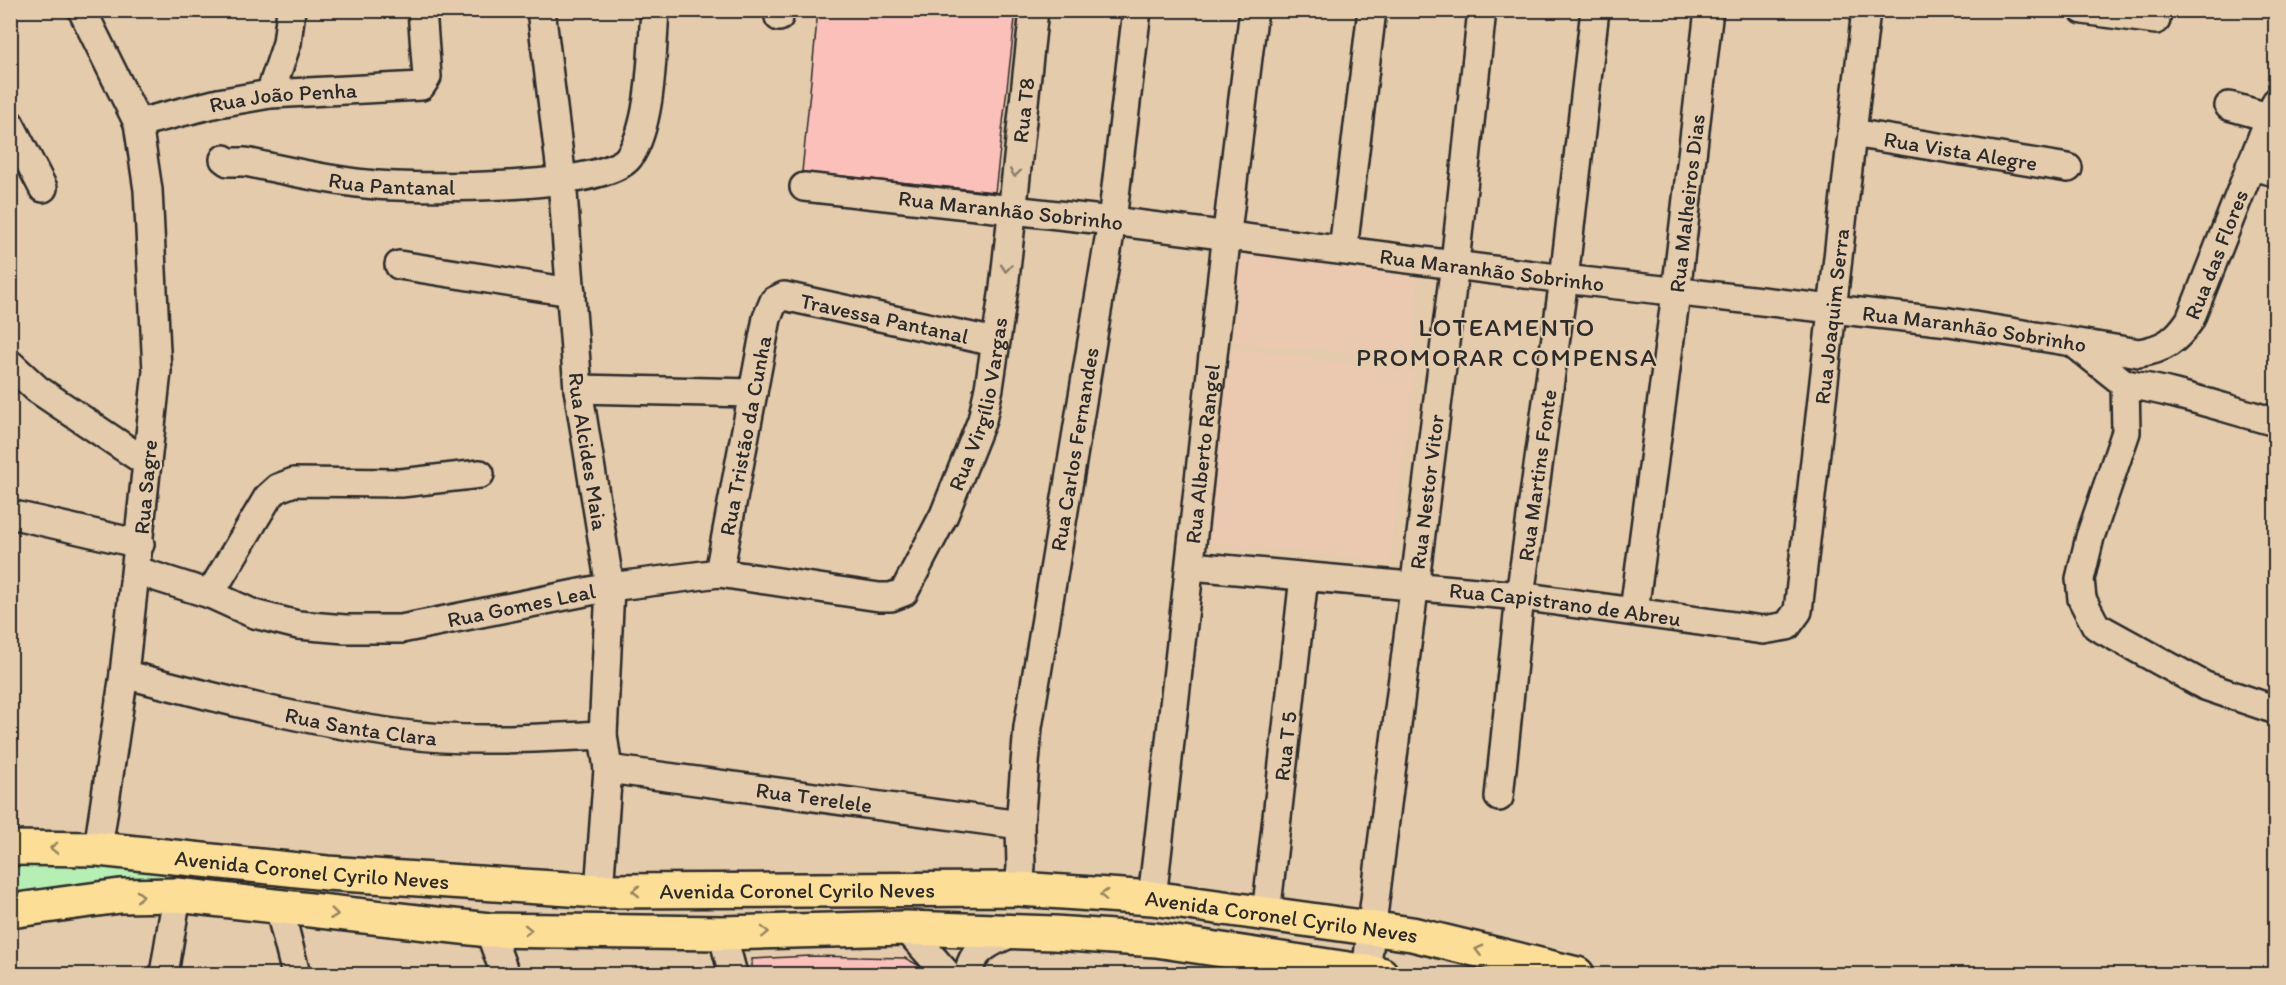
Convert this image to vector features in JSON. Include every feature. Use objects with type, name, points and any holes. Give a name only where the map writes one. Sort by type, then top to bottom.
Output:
[{"type":"highway","name":"Avenida Coronel Cyrilo Neves","points":[[10,848],[98,849],[327,873],[599,891],[1019,889],[1152,898],[1266,915],[1374,927],[1412,934],[1577,975]]},
{"type":"highway","name":"Avenida Coronel Cyrilo Neves","points":[[10,911],[101,898],[177,896],[211,897],[279,907],[489,930],[722,933],[906,928],[1015,932],[1156,940],[1304,969],[1373,973]]},
{"type":"street","name":"Rua Sagre","points":[[82,10],[138,123],[148,190],[157,371],[137,571],[98,849]]},
{"type":"street","points":[[270,94],[287,43],[291,10]]},
{"type":"street","name":"Rua João Penha","points":[[138,123],[218,102],[270,94],[421,86],[428,77],[422,10]]},
{"type":"street","name":"Rua Alcides Maia","points":[[541,10],[562,180],[578,389],[610,587],[603,735],[608,769],[599,891]]},
{"type":"street","name":"Rua Pantanal","points":[[224,159],[228,162],[245,162],[366,184],[457,189],[562,180],[613,168],[628,160],[639,139],[656,10]]},
{"type":"street","name":"Rua T8","points":[[1011,210],[1034,10]]},
{"type":"street","name":"Rua Carlos Fernandes","points":[[1019,889],[1022,866],[1020,825],[1028,727],[1112,221],[1137,10]]},
{"type":"street","name":"Rua Alberto Rangel","points":[[1152,898],[1191,566],[1225,236],[1254,10]]},
{"type":"street","points":[[1343,250],[1371,10]]},
{"type":"street","name":"Rua Nestor Vitor","points":[[1373,973],[1374,927],[1413,585],[1455,263],[1482,10]]},
{"type":"street","name":"Rua Martins Fonte","points":[[1499,797],[1520,597],[1564,279],[1595,10]]},
{"type":"street","name":"Rua Malheiros Dias","points":[[1634,611],[1676,292],[1709,10]]},
{"type":"street","name":"Rua Joaquim Serra","points":[[1793,620],[1798,611],[1866,10]]},
{"type":"street","points":[[2083,10],[2156,20]]},
{"type":"street","points":[[2229,106],[2272,110]]},
{"type":"street","name":"Rua das Flores","points":[[2178,338],[2190,320],[2263,169],[2272,110]]},
{"type":"street","points":[[10,124],[43,188]]},
{"type":"street","name":"Rua Vista Alegre","points":[[1852,133],[2068,168]]},
{"type":"street","name":"Rua Maranhão Sobrinho","points":[[804,188],[1112,221],[1455,263],[1564,279],[1832,311],[1949,322],[2139,352],[2155,350],[2178,338]]},
{"type":"street","name":"Rua Virgílio Vargas","points":[[910,586],[944,515],[978,429],[989,388],[1004,288],[1011,210]]},
{"type":"street","points":[[399,265],[571,292]]},
{"type":"street","name":"Travessa Pantanal","points":[[774,301],[784,296],[995,342]]},
{"type":"street","name":"Rua Tristão da Cunha","points":[[719,573],[767,318],[774,301]]},
{"type":"street","points":[[2074,343],[2126,384],[2168,390],[2210,405],[2276,422]]},
{"type":"street","points":[[10,364],[37,389],[147,463]]},
{"type":"street","points":[[2126,384],[2126,432],[2090,537],[2080,579],[2082,599],[2096,626],[2205,686],[2276,710]]},
{"type":"street","points":[[578,389],[753,393]]},
{"type":"street","points":[[210,594],[268,497],[278,489],[294,482],[401,483],[480,474]]},
{"type":"street","points":[[10,514],[140,544]]},
{"type":"street","name":"Rua Capistrano de Abreu","points":[[1191,566],[1413,585],[1634,611],[1763,630],[1787,626],[1793,620]]},
{"type":"street","name":"Rua Gomes Leal","points":[[137,571],[210,594],[254,614],[298,625],[345,629],[401,629],[610,587],[719,573],[879,597],[891,597],[904,592],[910,586]]},
{"type":"street","name":"Rua T 5","points":[[1266,915],[1304,577]]},
{"type":"street","name":"Rua Santa Clara","points":[[124,674],[274,712],[404,735],[511,739],[603,735]]},
{"type":"street","name":"Rua Terelele","points":[[608,769],[1020,825]]},
{"type":"street","points":[[164,975],[177,896]]},
{"type":"street","points":[[279,907],[296,975]]},
{"type":"street","points":[[906,928],[947,975]]},
{"type":"street","points":[[489,930],[505,975]]},
{"type":"street","points":[[969,975],[975,956],[982,947],[1015,932]]},
{"type":"street","points":[[722,933],[733,975]]},
{"type":"shaded area","points":[[1241,244],[1417,277],[1413,359],[1233,342]]},
{"type":"shaded area","points":[[1226,347],[1414,372],[1390,562],[1204,541]]},
{"type":"green space","points":[[10,859],[208,872],[207,888],[11,900]]},
{"type":"building","points":[[818,10],[1016,10],[995,192],[802,172]]},
{"type":"building","points":[[810,956],[905,958],[918,965],[926,975],[752,975],[752,959]]},
{"type":"district","name":"LOTEAMENTO PROMORAR COMPENSA","points":[[1507,342]]}]
